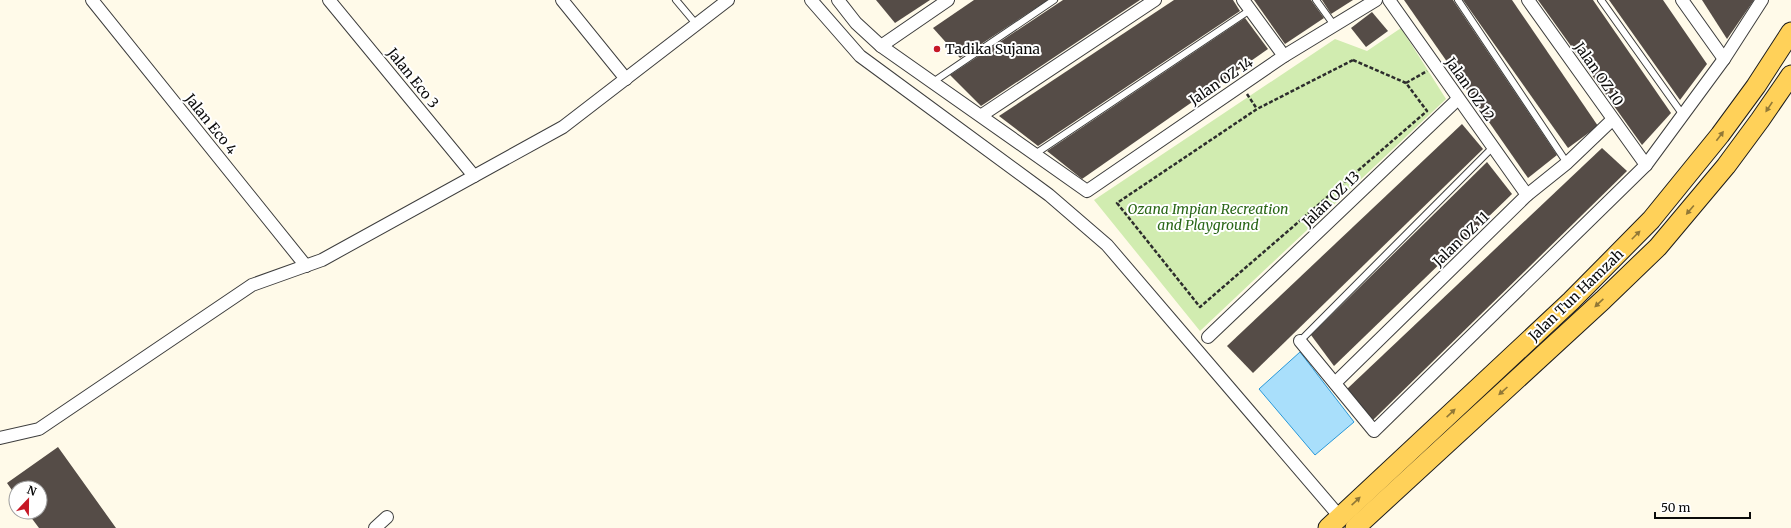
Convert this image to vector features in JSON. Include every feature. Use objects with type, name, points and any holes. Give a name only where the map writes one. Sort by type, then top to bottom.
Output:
[{"type":"main road","name":"Jalan Tun Hamzah","points":[[1334,523],[1571,301],[1651,220],[1720,135],[1756,86],[1791,32]]},
{"type":"main road","name":"Jalan Tun Hamzah","points":[[1355,528],[1603,300],[1658,247],[1726,166],[1791,75]]},
{"type":"street","name":"Jalan Eco 4","points":[[92,0],[306,266]]},
{"type":"street","name":"Jalan Eco 3","points":[[329,0],[474,176]]},
{"type":"street","points":[[562,0],[626,79]]},
{"type":"street","points":[[0,438],[39,429],[252,285],[322,260],[563,127],[728,0]]},
{"type":"street","points":[[812,0],[860,56],[1049,195],[1107,245],[1334,523]]},
{"type":"street","points":[[838,0],[856,23],[881,46],[982,115],[1035,154]]},
{"type":"street","points":[[881,46],[948,0]]},
{"type":"street","points":[[982,115],[1155,0]]},
{"type":"street","name":"Jalan OZ 14","points":[[1035,154],[1087,191],[1284,56],[1376,0]]},
{"type":"street","name":"Jalan OZ 12","points":[[1389,0],[1527,195]]},
{"type":"street","name":"Jalan OZ 10","points":[[1528,0],[1646,166]]},
{"type":"street","points":[[1682,0],[1724,58]]},
{"type":"street","points":[[1300,341],[1374,431],[1646,166],[1724,58],[1762,0]]},
{"type":"street","points":[[1247,5],[1284,56]]},
{"type":"street","name":"Jalan OZ 13","points":[[1208,337],[1458,99]]},
{"type":"street","name":"Jalan OZ 11","points":[[1335,383],[1527,195],[1567,163],[1612,120]]},
{"type":"street","points":[[375,528],[387,517]]},
{"type":"lane","points":[[676,0],[697,25]]},
{"type":"lane","points":[[933,82],[1054,0]]},
{"type":"lane","points":[[1316,0],[1334,25]]},
{"type":"lane","points":[[1458,0],[1567,163]]},
{"type":"lane","points":[[1601,0],[1682,115]]},
{"type":"lane","points":[[1035,154],[1247,5]]},
{"type":"lane","points":[[1300,341],[1493,147]]},
{"type":"path","points":[[1353,60],[1406,83],[1427,111],[1200,307],[1117,203],[1257,109],[1353,60]]},
{"type":"path","points":[[1406,83],[1436,66]]},
{"type":"path","points":[[1241,86],[1257,109]]},
{"type":"green space","name":"Ozana Impian Recreation and Playground","points":[[1401,28],[1446,99],[1200,331],[1094,200],[1335,39],[1367,51]]},
{"type":"water","points":[[1300,352],[1354,422],[1315,455],[1259,389]]},
{"type":"building","points":[[876,0],[930,0],[895,23]]},
{"type":"building","points":[[974,0],[1048,0],[960,58],[933,28]]},
{"type":"building","points":[[1063,0],[1140,0],[981,106],[950,75]]},
{"type":"building","points":[[1174,0],[1233,0],[1240,11],[1038,146],[999,116]]},
{"type":"building","points":[[1254,0],[1311,0],[1324,18],[1285,44]]},
{"type":"building","points":[[1322,0],[1353,0],[1331,14]]},
{"type":"building","points":[[1404,0],[1453,0],[1557,155],[1528,178]]},
{"type":"building","points":[[1463,0],[1512,0],[1598,126],[1568,148]]},
{"type":"building","points":[[1538,0],[1593,0],[1671,113],[1642,145]]},
{"type":"building","points":[[1609,0],[1663,0],[1707,64],[1680,100]]},
{"type":"building","points":[[1702,0],[1754,0],[1727,39]]},
{"type":"building","points":[[1372,12],[1388,31],[1366,47],[1351,28]]},
{"type":"building","points":[[1245,18],[1268,49],[1082,179],[1047,151]]},
{"type":"building","points":[[1462,124],[1483,149],[1253,373],[1227,346]]},
{"type":"building","points":[[1602,148],[1627,171],[1373,420],[1347,389]]},
{"type":"building","points":[[1487,162],[1512,194],[1334,366],[1311,335]]},
{"type":"building","points":[[58,447],[116,528],[39,528],[33,520],[48,520],[48,480],[11,480]]},
{"type":"place","name":"Tadika Sujana","points":[[937,49]]}]
